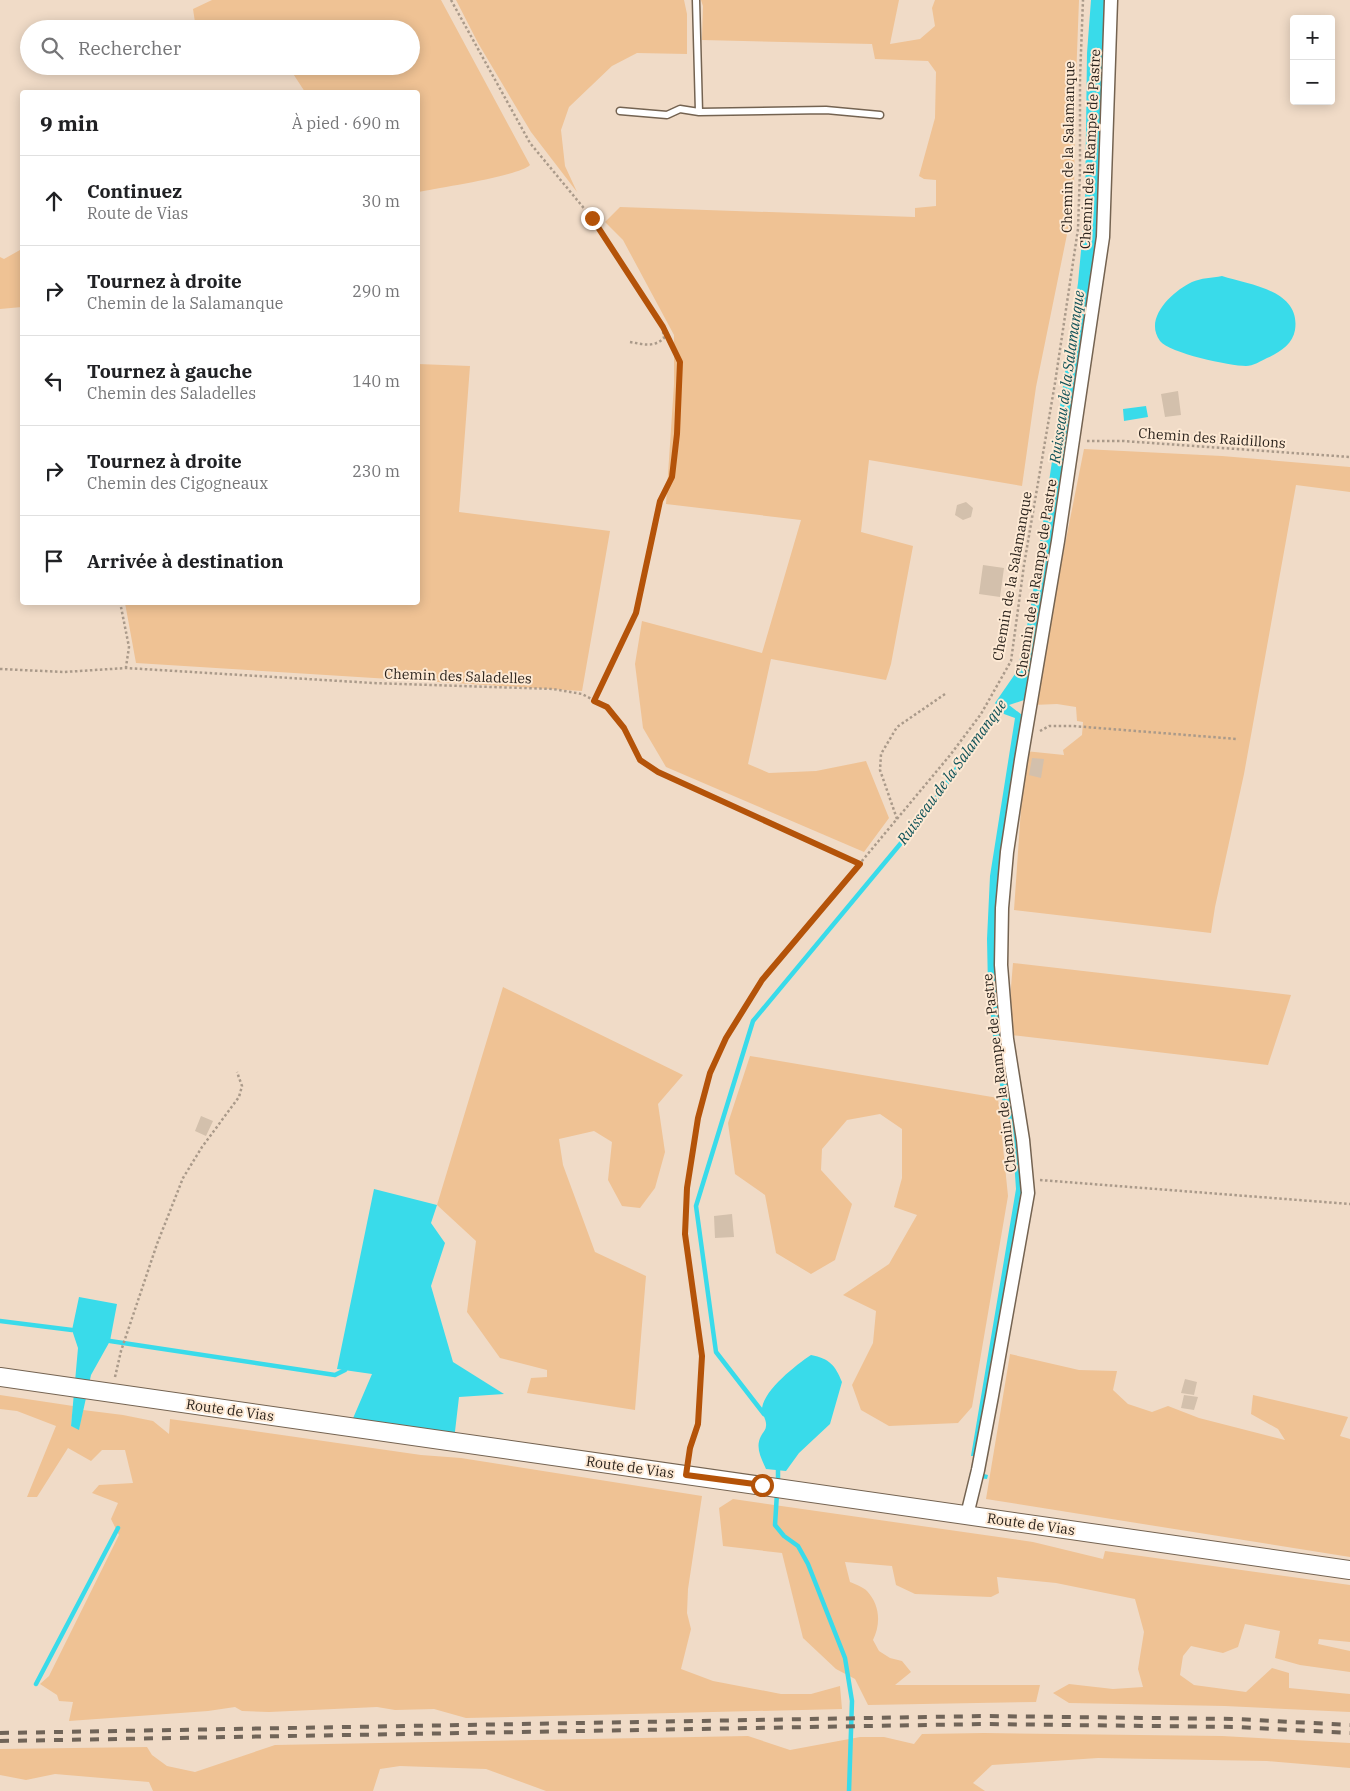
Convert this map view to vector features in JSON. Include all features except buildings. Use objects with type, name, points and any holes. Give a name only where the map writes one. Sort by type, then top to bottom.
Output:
[{"type":"main road","name":"Route de Vias","points":[[0,1377],[1350,1570]]},
{"type":"street","name":"Chemin de la Rampe de Pastre","points":[[967,1515],[978,1470],[1028,1193],[1023,1140],[1007,1039],[1002,965],[1002,908],[1006,861],[1024,741],[1058,541],[1103,237],[1111,0]]},
{"type":"lane","points":[[696,0],[700,112]]},
{"type":"lane","points":[[620,111],[668,115],[680,110],[700,112],[826,110],[880,115]]},
{"type":"path","points":[[450,0],[530,143],[592,218],[663,327],[680,362],[677,434],[672,477],[660,501],[636,613],[594,701]]},
{"type":"path","name":"Chemin de la Salamanque","points":[[686,1475],[690,1448],[698,1424],[702,1356],[685,1234],[687,1188],[698,1118],[710,1073],[726,1038],[762,980],[951,754],[981,714],[1011,661],[1024,565],[1078,229],[1083,0]]},
{"type":"path","points":[[630,342],[648,345],[659,343],[664,338],[663,327]]},
{"type":"path","name":"Chemin des Raidillons","points":[[1073,441],[1123,442],[1350,457]]},
{"type":"path","points":[[121,605],[129,648],[126,668]]},
{"type":"path","name":"Chemin des Saladelles","points":[[0,669],[64,672],[126,668],[373,683],[553,690],[582,694],[607,707],[624,728],[640,760],[658,772],[860,864]]},
{"type":"path","points":[[897,819],[880,770],[881,754],[897,726],[945,694]]},
{"type":"path","points":[[1024,741],[1049,726],[1073,726],[1237,739]]},
{"type":"path","points":[[107,1392],[157,1244],[183,1178],[202,1147],[239,1097],[242,1086],[237,1072]]},
{"type":"path","points":[[1026,1179],[1350,1204]]},
{"type":"shaded area","points":[[212,0],[441,0],[530,165],[523,169],[495,177],[420,192],[420,90],[304,90],[294,75],[420,75],[420,20],[195,20],[193,9]]},
{"type":"shaded area","points":[[456,0],[684,0],[687,14],[687,54],[637,53],[613,65],[569,107],[561,130],[565,166],[577,192],[531,132],[478,43]]},
{"type":"shaded area","points":[[701,0],[899,0],[890,44],[920,39],[935,26],[932,8],[935,0],[1079,0],[1074,200],[1036,387],[1022,486],[869,460],[861,532],[913,546],[891,664],[886,680],[771,659],[748,764],[769,773],[816,771],[866,761],[889,818],[864,852],[666,767],[643,728],[635,664],[642,621],[762,653],[801,520],[666,504],[674,384],[674,335],[623,240],[605,222],[620,207],[915,217],[915,208],[936,206],[936,180],[924,179],[919,176],[935,118],[936,72],[928,61],[875,59],[872,44],[702,40],[703,6]]},
{"type":"shaded area","points":[[20,250],[20,307],[0,309],[0,257],[4,259]]},
{"type":"shaded area","points":[[420,364],[470,366],[459,512],[610,531],[582,691],[136,663],[125,605],[420,605]]},
{"type":"shaded area","points":[[1084,449],[1222,456],[1350,467],[1350,492],[1296,485],[1244,774],[1211,933],[1014,910],[1025,751],[1064,755],[1063,750],[1082,735],[1083,722],[1077,721],[1076,707],[1057,704],[1033,705]]},
{"type":"shaded area","points":[[1013,963],[1291,995],[1268,1065],[1011,1035],[1010,999]]},
{"type":"shaded area","points":[[503,987],[683,1075],[658,1104],[665,1152],[655,1188],[640,1208],[622,1206],[608,1180],[612,1142],[594,1131],[559,1139],[563,1165],[595,1252],[646,1276],[635,1410],[527,1393],[531,1378],[547,1377],[547,1370],[500,1358],[467,1312],[476,1241],[437,1205]]},
{"type":"shaded area","points":[[750,1056],[998,1098],[1008,1196],[972,1407],[958,1423],[889,1426],[861,1410],[852,1385],[873,1343],[876,1311],[843,1295],[889,1264],[917,1215],[894,1207],[902,1178],[902,1129],[880,1114],[847,1120],[822,1149],[821,1170],[852,1204],[835,1260],[811,1274],[776,1253],[765,1195],[735,1174],[728,1123]]},
{"type":"shaded area","points":[[1010,1354],[1079,1370],[1117,1371],[1113,1390],[1128,1404],[1152,1412],[1168,1406],[1199,1418],[1285,1440],[1278,1429],[1251,1414],[1253,1395],[1348,1417],[1340,1436],[1350,1439],[1350,1557],[986,1499]]},
{"type":"shaded area","points":[[0,1395],[73,1406],[71,1426],[79,1429],[83,1410],[153,1421],[169,1434],[170,1419],[421,1455],[461,1458],[702,1496],[688,1589],[687,1613],[691,1629],[681,1669],[713,1681],[781,1694],[811,1694],[840,1686],[842,1709],[466,1718],[434,1709],[395,1710],[377,1707],[269,1712],[242,1711],[235,1707],[208,1711],[69,1721],[73,1702],[59,1701],[57,1695],[40,1684],[49,1676],[119,1535],[111,1519],[118,1503],[92,1493],[99,1485],[133,1483],[125,1450],[102,1450],[91,1461],[68,1448],[37,1497],[27,1497],[56,1426],[17,1411],[0,1409]]},
{"type":"shaded area","points":[[733,1499],[1033,1542],[1103,1559],[1105,1551],[1350,1585],[1350,1642],[1319,1639],[1318,1644],[1350,1651],[1350,1672],[1300,1665],[1275,1658],[1280,1631],[1245,1624],[1238,1647],[1223,1653],[1191,1646],[1183,1656],[1180,1675],[1194,1685],[1246,1692],[1272,1668],[1289,1673],[1289,1688],[1350,1694],[1350,1712],[1225,1706],[1069,1703],[1053,1693],[1069,1684],[1113,1689],[1143,1687],[1138,1669],[1144,1632],[1135,1599],[1056,1583],[997,1577],[999,1593],[991,1597],[915,1594],[896,1585],[892,1566],[845,1562],[850,1582],[865,1590],[875,1602],[878,1621],[873,1640],[879,1651],[890,1658],[902,1661],[911,1672],[895,1685],[1040,1685],[1036,1702],[868,1705],[855,1679],[836,1669],[803,1638],[782,1553],[723,1546],[719,1508]]},
{"type":"shaded area","points":[[922,1734],[1222,1736],[1350,1743],[1350,1768],[1267,1761],[1098,1758],[992,1765],[973,1783],[985,1791],[546,1791],[486,1769],[400,1766],[380,1769],[373,1791],[153,1791],[149,1782],[55,1774],[26,1780],[0,1775],[0,1749],[147,1747],[152,1755],[167,1766],[195,1772],[275,1745],[748,1736],[790,1750],[860,1737],[884,1737],[914,1744]]},
{"type":"water","points":[[1091,0],[1107,0],[1102,209],[1071,442],[1027,699],[1009,705],[1026,718],[1001,886],[1025,1197],[984,1474],[988,1475],[987,1479],[969,1477],[970,1473],[973,1474],[976,1456],[971,1456],[1016,1189],[1013,1146],[1007,1112],[1002,1099],[993,1036],[988,988],[987,939],[990,876],[1015,718],[1004,714],[995,703],[1015,674],[1030,612],[1078,283],[1085,208],[1087,53]]},
{"type":"water","points":[[1222,276],[1271,291],[1290,306],[1295,317],[1295,330],[1294,335],[1285,347],[1260,362],[1246,366],[1227,364],[1187,354],[1166,346],[1160,341],[1155,323],[1162,306],[1184,286],[1192,282]]},
{"type":"water","points":[[1146,406],[1148,417],[1124,421],[1123,409]]},
{"type":"water","points":[[374,1189],[437,1205],[431,1223],[445,1243],[431,1286],[453,1362],[504,1394],[459,1397],[454,1440],[351,1423],[372,1374],[337,1369]]},
{"type":"water","points":[[79,1297],[117,1304],[110,1341],[91,1375],[79,1430],[71,1426],[78,1348],[72,1330]]},
{"type":"water","points":[[811,1355],[831,1364],[842,1382],[830,1424],[799,1453],[786,1471],[766,1469],[759,1448],[759,1440],[766,1427],[762,1410],[764,1401],[782,1378]]},
{"type":"waterway","name":"Ruisseau de la Salamanque","points":[[764,1414],[716,1352],[696,1206],[753,1021],[926,813],[1001,704]]},
{"type":"waterway","points":[[0,1321],[72,1330]]},
{"type":"waterway","points":[[110,1341],[335,1375],[345,1370]]},
{"type":"waterway","points":[[778,1465],[778,1485]]},
{"type":"waterway","points":[[777,1493],[775,1525],[784,1536],[798,1546],[808,1564],[845,1658],[852,1701],[849,1791]]},
{"type":"waterway","points":[[36,1684],[118,1528]]},
{"type":"railway","points":[[0,1733],[985,1716],[1236,1719],[1350,1725]]},
{"type":"railway","points":[[0,1741],[985,1724],[1235,1727],[1350,1733]]},
{"type":"route","points":[[592,218],[663,327],[680,362],[677,434],[672,477],[660,501],[636,613],[594,701],[607,707],[624,728],[640,760],[658,772],[860,864],[762,980],[726,1038],[710,1073],[698,1118],[687,1188],[685,1234],[702,1356],[698,1424],[690,1448],[686,1475],[762,1485]]}]
